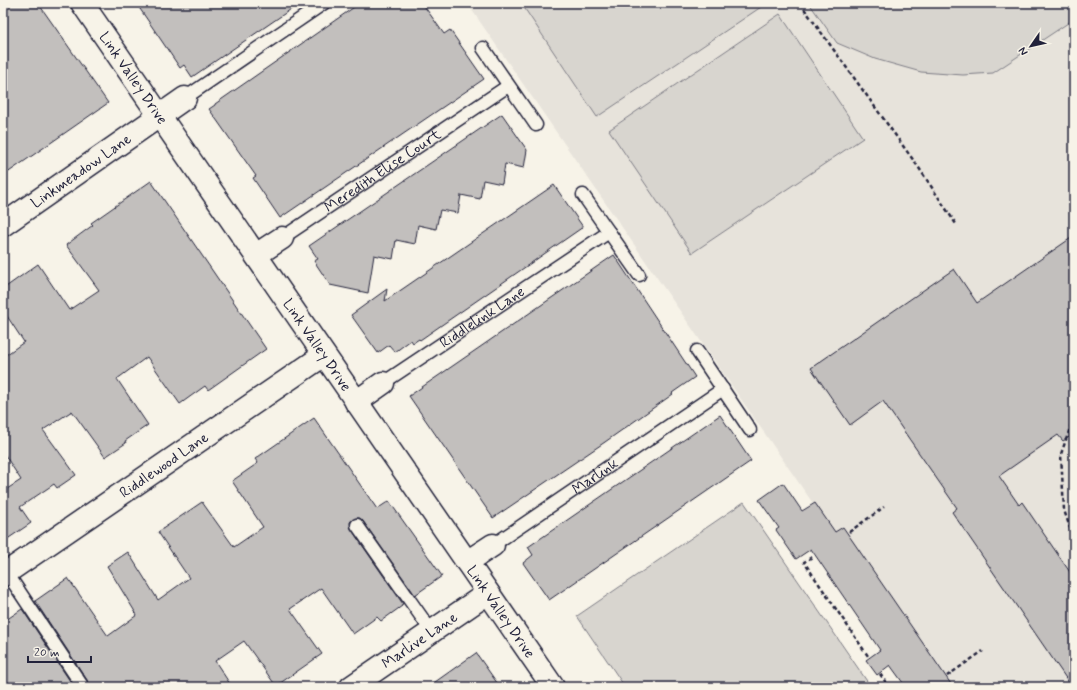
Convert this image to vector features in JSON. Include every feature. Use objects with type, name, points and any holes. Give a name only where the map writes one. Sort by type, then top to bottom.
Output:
[{"type":"street","name":"Link Valley Drive","points":[[82,3],[553,687]]},
{"type":"street","name":"Linkmeadow Lane","points":[[3,225],[185,98]]},
{"type":"street","name":"Meredith Elise Court","points":[[256,255],[282,238]]},
{"type":"street","name":"Riddlewood Lane","points":[[5,574],[324,355]]},
{"type":"street","name":"Riddlelink Lane","points":[[356,402],[383,383]]},
{"type":"street","name":"Marlink","points":[[467,562],[493,545]]},
{"type":"street","name":"Marlive Lane","points":[[351,687],[488,593]]},
{"type":"lane","points":[[185,98],[324,3]]},
{"type":"lane","points":[[483,48],[536,125]]},
{"type":"lane","name":"Meredith Elise Court","points":[[282,238],[508,86]]},
{"type":"lane","points":[[583,195],[639,275]]},
{"type":"lane","name":"Riddlelink Lane","points":[[383,383],[609,232]]},
{"type":"lane","points":[[697,351],[750,430]]},
{"type":"lane","name":"Marlink","points":[[493,545],[723,389]]},
{"type":"lane","points":[[357,525],[432,632]]},
{"type":"lane","points":[[5,574],[83,687]]},
{"type":"path","points":[[800,3],[919,168],[956,224]]},
{"type":"path","points":[[1074,417],[1061,454],[1064,510],[1074,540]]},
{"type":"path","points":[[849,532],[884,507]]},
{"type":"path","points":[[812,557],[804,562],[868,656]]},
{"type":"path","points":[[947,676],[983,651]]},
{"type":"path","points":[[880,674],[889,687]]},
{"type":"shaded area","points":[[467,3],[1074,3],[1074,687],[940,687]]},
{"type":"shaded area","points":[[521,3],[767,3],[597,117]]},
{"type":"shaded area","points":[[809,3],[1074,3],[1074,19],[993,73],[963,75],[921,72],[875,59],[837,43]]},
{"type":"shaded area","points":[[780,14],[863,138],[692,253],[609,130]]},
{"type":"shaded area","points":[[744,502],[871,687],[625,687],[577,616]]},
{"type":"building","points":[[3,3],[38,3],[108,103],[3,176]]},
{"type":"building","points":[[136,3],[300,3],[192,77],[184,65],[180,68]]},
{"type":"building","points":[[360,3],[422,3],[444,34],[450,30],[484,79],[280,218],[253,178],[256,176],[209,109]]},
{"type":"building","points":[[502,114],[527,150],[524,168],[505,164],[502,184],[483,180],[480,199],[461,195],[458,213],[440,210],[436,229],[418,225],[415,244],[396,240],[393,259],[374,255],[368,293],[330,285],[314,261],[318,259],[309,246]]},
{"type":"building","points":[[151,181],[266,349],[208,390],[205,386],[180,404],[147,357],[117,379],[148,425],[125,441],[126,443],[105,457],[72,411],[43,430],[76,475],[57,488],[54,484],[20,507],[31,523],[3,542],[3,482],[7,489],[21,480],[3,452],[3,357],[24,342],[3,310],[3,289],[38,264],[69,310],[99,290],[66,245],[93,225],[91,223]]},
{"type":"building","points":[[554,185],[583,227],[420,340],[419,339],[413,343],[411,340],[395,352],[389,345],[378,353],[351,315],[387,289],[385,301]]},
{"type":"building","points":[[1074,236],[1074,434],[1063,441],[1058,435],[999,476],[1019,505],[1022,502],[1074,578],[1074,687],[1072,687],[952,512],[957,508],[883,401],[850,425],[811,368],[954,269],[977,303]]},
{"type":"building","points":[[614,255],[695,377],[605,442],[493,518],[409,396]]},
{"type":"building","points":[[720,415],[751,461],[549,600],[523,563],[533,555],[528,547]]},
{"type":"building","points":[[314,418],[377,509],[389,501],[442,576],[415,595],[363,521],[360,518],[356,518],[350,522],[351,529],[403,604],[381,621],[377,617],[353,634],[321,588],[290,609],[322,654],[276,686],[244,641],[215,661],[232,687],[90,687],[89,683],[35,601],[68,578],[108,636],[137,615],[107,566],[128,552],[158,600],[189,578],[158,532],[202,502],[234,547],[263,527],[232,481],[258,463],[255,459]]},
{"type":"building","points":[[783,483],[802,511],[815,503],[835,532],[843,527],[953,687],[906,687],[890,665],[877,675],[866,660],[880,650],[811,549],[796,559],[776,530],[779,528],[759,500]]},
{"type":"building","points":[[22,609],[74,687],[3,687],[3,622]]},
{"type":"building","points":[[476,653],[500,687],[428,687]]}]
